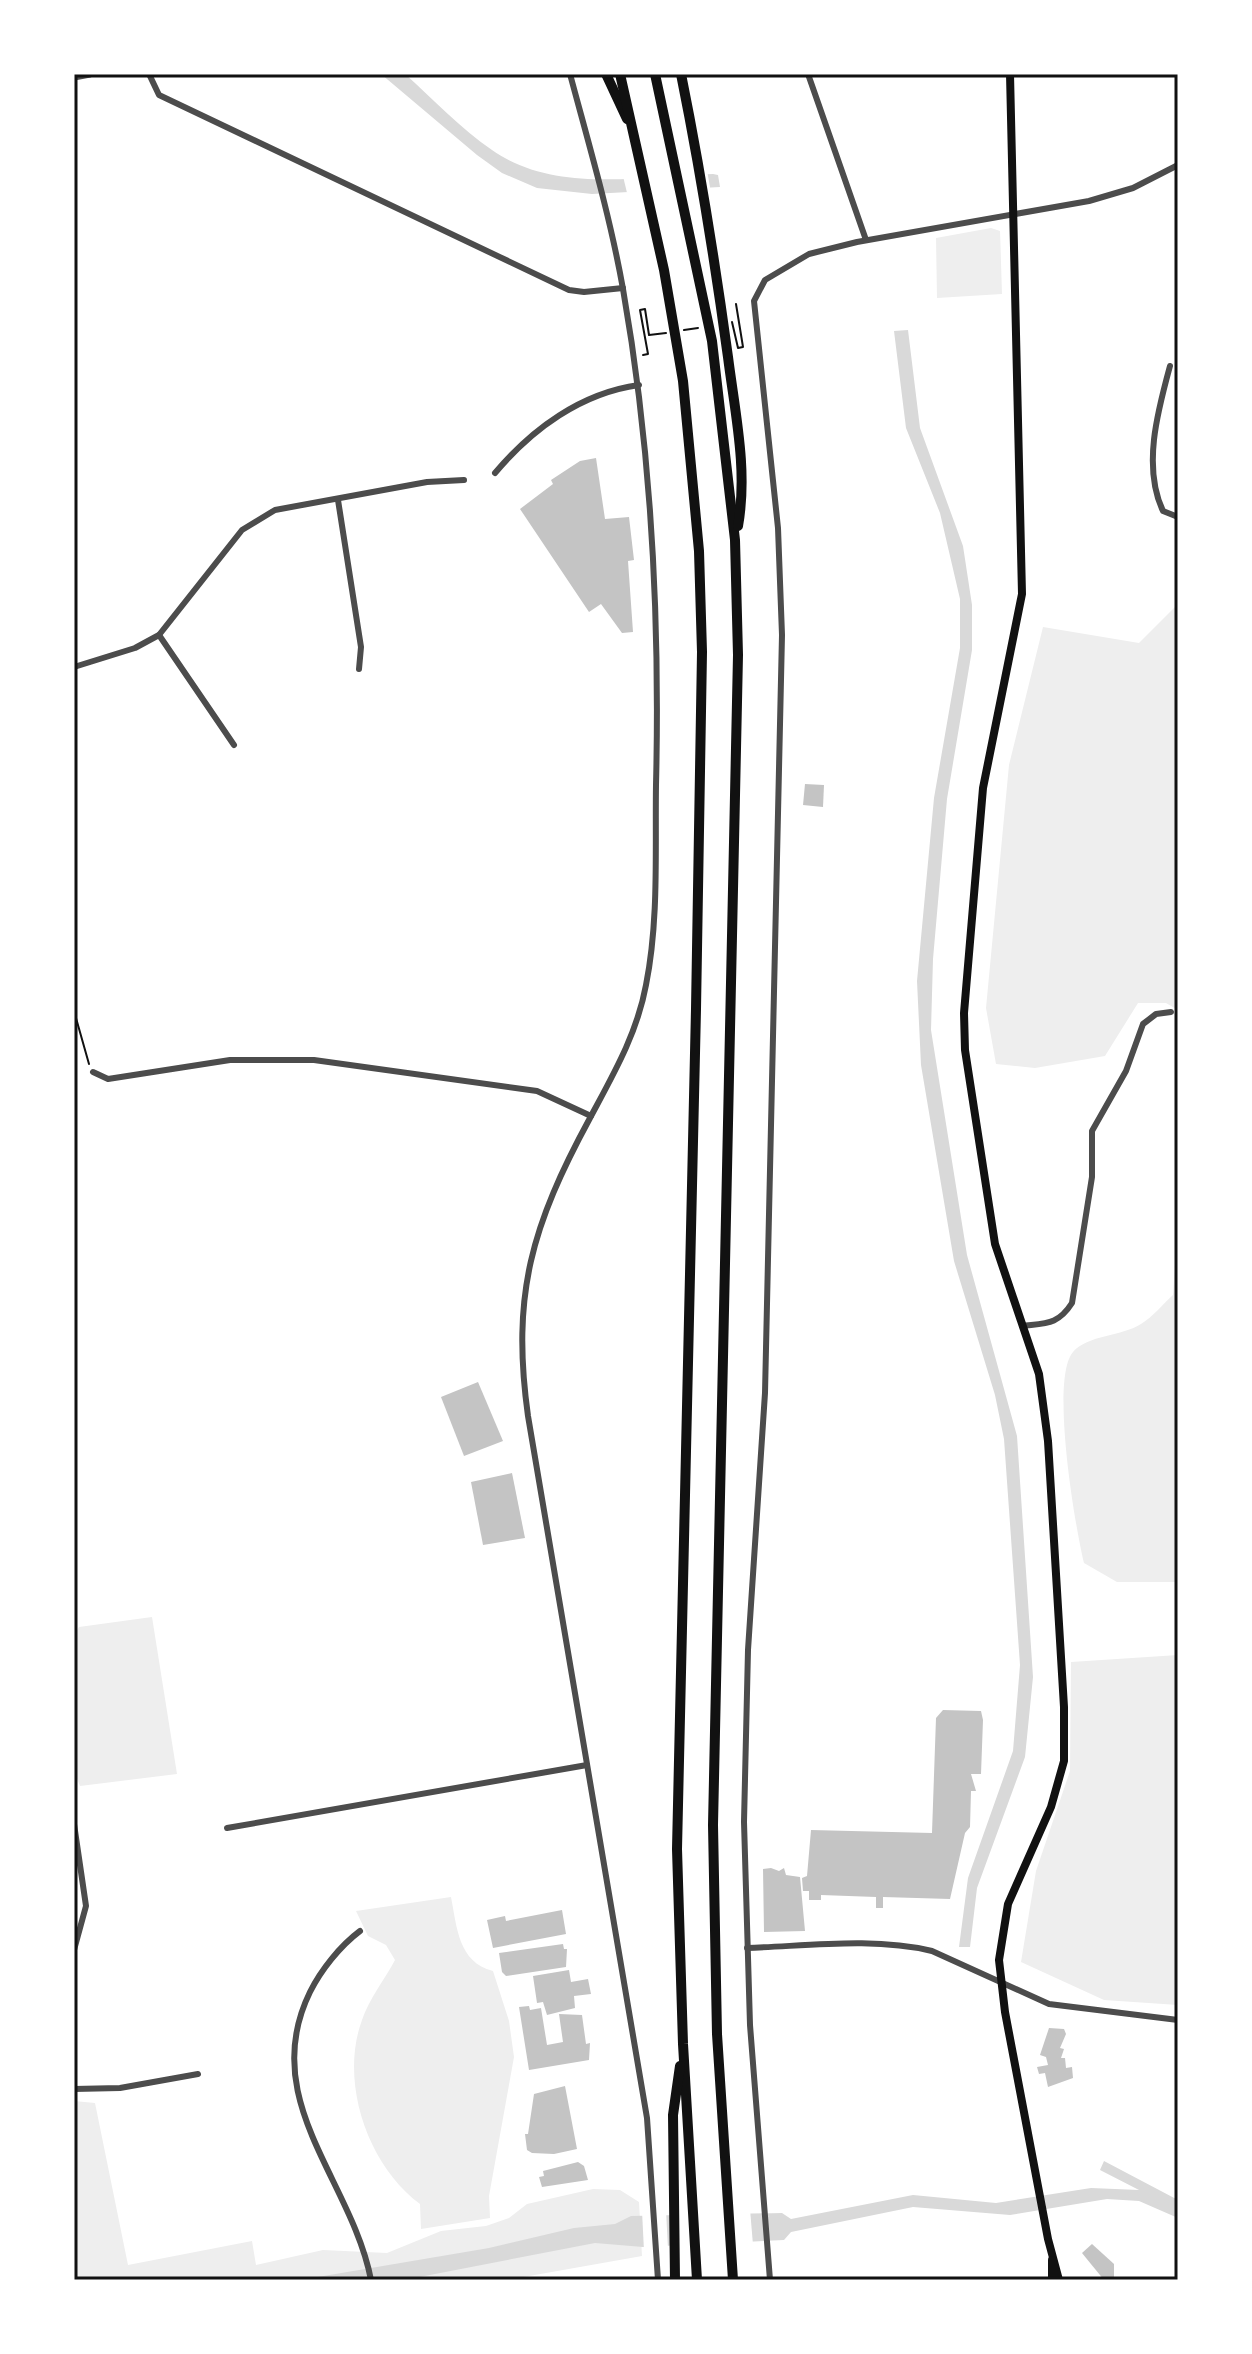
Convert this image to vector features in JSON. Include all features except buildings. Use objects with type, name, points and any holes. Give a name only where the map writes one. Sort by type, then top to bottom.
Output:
[{"type":"highway","points":[[606,74],[634,134]]},
{"type":"highway","points":[[620,74],[683,381],[699,551],[702,652],[677,1833],[683,2044],[697,2280]]},
{"type":"highway","points":[[655,74],[685,203],[712,341],[735,540],[738,655],[713,1825],[717,2034],[733,2280]]},
{"type":"highway","points":[[681,74],[707,202],[744,492],[735,540]]},
{"type":"highway","points":[[675,2280],[677,2195],[673,2115],[683,2044]]},
{"type":"main road","points":[[1010,74],[1022,594],[983,788],[964,1013],[965,1050],[995,1244],[1046,1405],[1065,1732],[1064,1761],[1055,1797],[1017,1880],[1002,1924],[999,1960],[1052,2259],[1059,2280]]},
{"type":"main road","points":[[1052,2259],[1052,2280]]},
{"type":"street","points":[[74,77],[90,74]]},
{"type":"street","points":[[149,74],[159,95],[569,290],[623,288]]},
{"type":"street","points":[[570,74],[597,169],[623,288],[639,385],[652,505],[658,601],[652,948],[643,1000],[628,1046],[556,1182],[539,1228],[525,1283],[520,1336],[528,1416],[641,2080],[655,2210],[658,2280]]},
{"type":"street","points":[[808,74],[863,221],[866,240]]},
{"type":"street","points":[[770,2280],[747,1948],[744,1822],[748,1650],[765,1393],[782,635],[778,528],[754,313],[758,290],[773,274],[809,254],[866,240],[1089,201],[1133,188],[1178,165]]},
{"type":"street","points":[[1170,366],[1155,428],[1155,478],[1163,511],[1178,517]]},
{"type":"street","points":[[495,473],[516,447],[586,399],[639,385]]},
{"type":"street","points":[[74,667],[122,653],[159,635],[249,524],[288,505],[338,500],[427,482],[464,480]]},
{"type":"street","points":[[338,500],[361,647],[359,669]]},
{"type":"street","points":[[159,635],[234,745]]},
{"type":"street","points":[[1022,1326],[1052,1323],[1063,1317],[1072,1303],[1092,1177],[1092,1131],[1126,1071],[1143,1024],[1156,1014],[1171,1012]]},
{"type":"street","points":[[93,1072],[108,1079],[230,1060],[314,1060],[537,1091],[591,1116]]},
{"type":"street","points":[[227,1828],[587,1765]]},
{"type":"street","points":[[74,1824],[86,1906],[74,1950]]},
{"type":"street","points":[[360,1931],[340,1950],[314,1984],[301,2010],[293,2046],[298,2094],[311,2137],[351,2213],[366,2254],[371,2280]]},
{"type":"street","points":[[747,1948],[842,1944],[914,1946],[1057,2006],[1178,2020]]},
{"type":"street","points":[[74,2089],[120,2088],[198,2074]]},
{"type":"path","points":[[720,324],[734,322],[738,348],[743,347],[736,304]]},
{"type":"path","points":[[643,355],[648,354],[640,310],[645,309],[649,335],[706,326]]},
{"type":"path","points":[[74,1011],[85,1059],[93,1072]]},
{"type":"shaded area","points":[[381,74],[405,74],[492,150],[517,164],[543,173],[599,179],[713,174],[718,175],[720,187],[592,194],[537,188],[502,173],[477,155]]},
{"type":"shaded area","points":[[991,228],[1000,231],[1002,294],[937,298],[936,238]]},
{"type":"shaded area","points":[[908,330],[920,428],[963,546],[972,605],[972,650],[947,799],[933,959],[931,1030],[967,1255],[1017,1436],[1033,1677],[1025,1757],[977,1888],[970,1947],[959,1947],[968,1878],[1013,1751],[1020,1665],[1004,1439],[995,1395],[954,1261],[921,1065],[917,981],[934,798],[960,648],[960,599],[940,513],[906,428],[894,331]]},
{"type":"shaded area","points":[[1178,604],[1178,1010],[1166,1003],[1138,1003],[1105,1056],[1035,1068],[996,1064],[986,1008],[1009,765],[1043,627],[1139,643]]},
{"type":"shaded area","points":[[1178,1223],[1178,1582],[1117,1582],[1084,1563],[1066,1454],[1066,1367],[1079,1346],[1141,1324],[1173,1295]]},
{"type":"shaded area","points":[[152,1617],[177,1774],[80,1786],[74,1771],[74,1636],[79,1627]]},
{"type":"shaded area","points":[[1178,1655],[1178,2005],[1104,2000],[1021,1962],[1036,1871],[1070,1771],[1071,1662]]},
{"type":"shaded area","points":[[451,1897],[466,1952],[481,1966],[493,1971],[509,2021],[514,2057],[489,2196],[490,2218],[421,2229],[420,2204],[386,2168],[363,2121],[357,2095],[354,2070],[362,2020],[395,1960],[386,1945],[368,1936],[356,1911]]},
{"type":"shaded area","points":[[74,2101],[95,2103],[128,2265],[252,2241],[256,2265],[323,2250],[387,2253],[441,2231],[486,2226],[509,2218],[527,2204],[593,2189],[620,2190],[639,2202],[642,2256],[506,2280],[74,2280]]},
{"type":"shaded area","points":[[1104,2161],[1178,2200],[1178,2218],[1139,2201],[1107,2199],[1010,2215],[913,2207],[791,2232],[784,2240],[643,2247],[595,2243],[404,2280],[300,2280],[489,2248],[574,2228],[615,2224],[631,2216],[782,2213],[791,2219],[913,2195],[996,2203],[1091,2188],[1139,2190],[1100,2170]]},
{"type":"pier","points":[[707,170],[711,193],[628,197],[622,172]]},
{"type":"pier","points":[[750,2209],[753,2245],[670,2249],[670,2210]]},
{"type":"pier","points":[[666,2210],[668,2249],[644,2251],[642,2211]]}]
